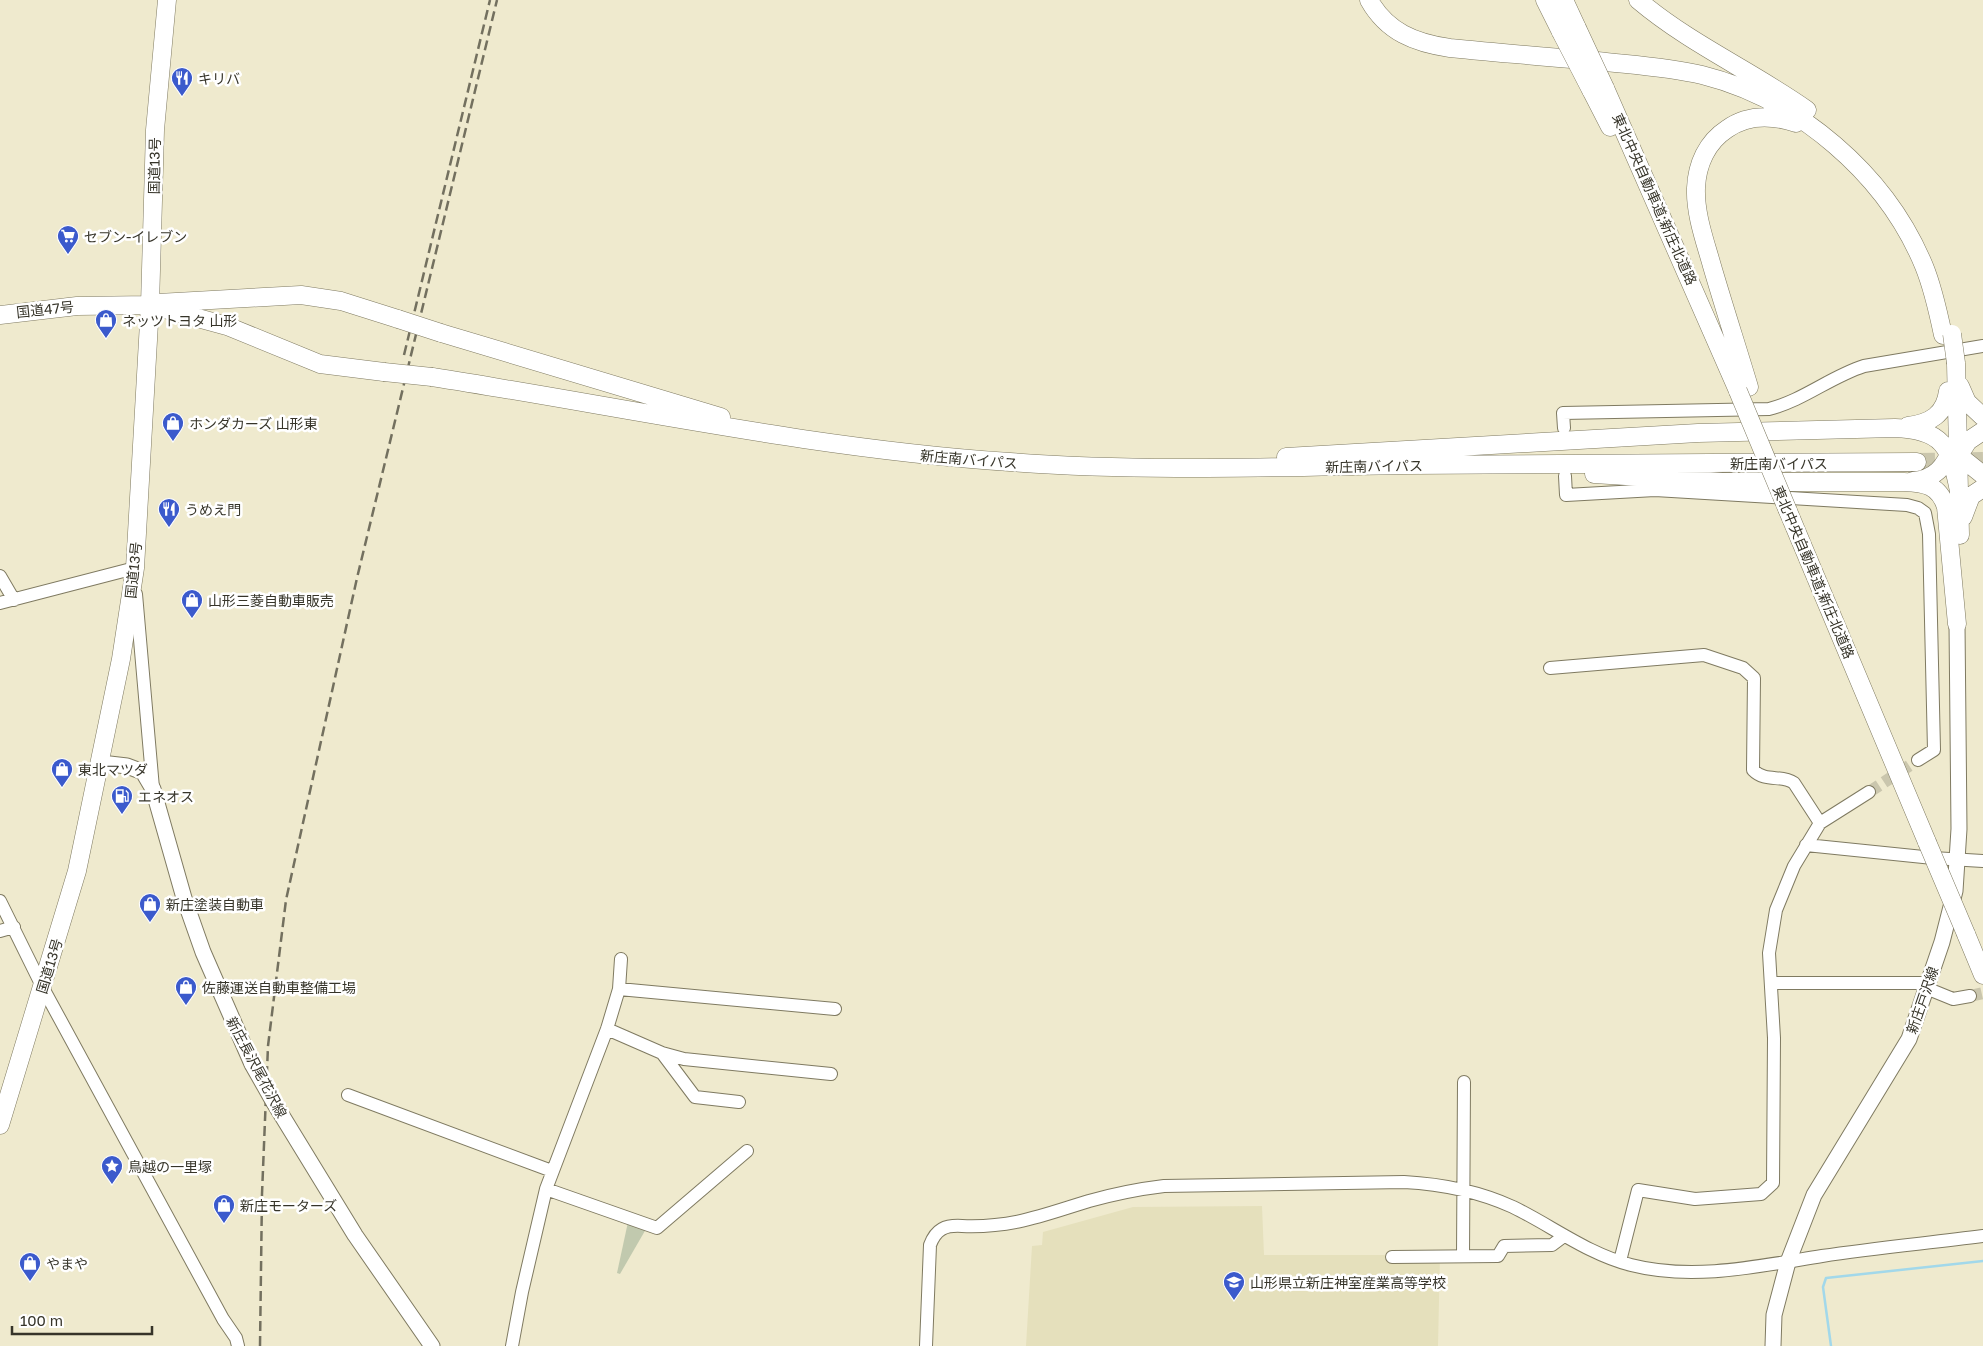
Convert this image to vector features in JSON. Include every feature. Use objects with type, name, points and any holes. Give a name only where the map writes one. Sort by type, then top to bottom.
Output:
[{"type":"highway","name":"国道13号","points":[[0,1125],[77,871],[101,763],[121,659],[135,571],[150,305],[155,130],[167,0]]},
{"type":"highway","points":[[1369,0],[1377,12],[1396,31],[1421,43],[1435,46],[1666,68],[1722,81],[1778,106],[1837,141]]},
{"type":"highway","points":[[1379,0],[1391,16],[1402,24],[1428,36],[1443,39],[1653,58],[1717,71],[1775,94],[1809,114],[1837,141],[1893,210],[1914,245],[1930,282],[1947,334],[1951,364],[1954,422],[1957,624]]},
{"type":"highway","points":[[1545,0],[1569,30]]},
{"type":"highway","points":[[1564,0],[1569,30]]},
{"type":"highway","points":[[1638,0],[1700,46],[1795,102],[1837,141]]},
{"type":"highway","name":"東北中央自動車道;新庄北道路","points":[[1569,30],[1744,389],[1842,639],[1983,975]]},
{"type":"highway","points":[[1744,389],[1701,228],[1696,190],[1699,166],[1708,147],[1723,131],[1742,121],[1762,117],[1780,118],[1837,141]]},
{"type":"highway","points":[[150,305],[165,302],[300,296],[341,301],[711,415],[831,442]]},
{"type":"highway","name":"国道47号","points":[[0,315],[77,306],[150,305]]},
{"type":"highway","points":[[150,305],[227,326],[320,364],[432,377],[831,442]]},
{"type":"highway","points":[[1880,428],[1917,424],[1931,420],[1944,407],[1951,364]]},
{"type":"highway","points":[[1951,364],[1964,396],[1972,409],[1983,417]]},
{"type":"highway","points":[[1948,391],[1954,422]]},
{"type":"highway","points":[[1175,467],[1698,433],[1906,428],[1925,432],[1938,438],[1954,454],[1983,475]]},
{"type":"highway","points":[[1904,482],[1934,476],[1968,440],[1983,431]]},
{"type":"highway","name":"新庄南バイパス","points":[[831,442],[1008,458],[1175,467],[1917,462]]},
{"type":"highway","points":[[1175,467],[1342,474],[1541,472],[1722,482],[1904,482],[1926,484],[1937,490],[1946,507],[1955,538]]},
{"type":"highway","points":[[1955,538],[1967,502],[1971,496],[1983,488]]},
{"type":"main road","name":"新庄戸沢線","points":[[1773,1346],[1774,1315],[1788,1262],[1814,1194],[1909,1039],[1942,942],[1955,891],[1959,829],[1957,624]]},
{"type":"main road","name":"新庄長沢尾花沢線","points":[[101,763],[127,766],[143,772],[153,789],[178,880],[203,952],[252,1064],[355,1235],[432,1346]]},
{"type":"street","points":[[1564,428],[1563,413],[1769,409],[1800,398],[1847,371],[1864,366],[1983,346]]},
{"type":"street","points":[[1565,476],[1566,495],[1656,490],[1723,493],[1907,505],[1925,513],[1929,534],[1934,750],[1918,760]]},
{"type":"street","points":[[0,603],[135,571],[153,789]]},
{"type":"street","points":[[0,576],[14,600]]},
{"type":"street","points":[[1550,668],[1704,655],[1743,668],[1754,678],[1754,770],[1766,779],[1788,779],[1794,783],[1820,823]]},
{"type":"street","points":[[1620,1261],[1638,1190],[1695,1199],[1761,1194],[1773,1184],[1774,1038],[1769,953],[1776,910],[1794,866],[1820,823],[1869,792]]},
{"type":"street","points":[[1806,845],[1983,861]]},
{"type":"street","points":[[0,901],[43,988],[223,1319],[236,1338],[238,1346]]},
{"type":"street","points":[[0,931],[14,927]]},
{"type":"street","points":[[512,1346],[522,1292],[546,1189],[607,1029],[619,989],[621,959]]},
{"type":"street","points":[[1771,983],[1926,985],[1939,995],[1953,999],[1970,996]]},
{"type":"street","points":[[619,989],[835,1009]]},
{"type":"street","points":[[607,1029],[662,1053],[684,1059],[831,1074]]},
{"type":"street","points":[[662,1053],[695,1097],[739,1102]]},
{"type":"street","points":[[1463,1256],[1464,1082]]},
{"type":"street","points":[[348,1095],[552,1171]]},
{"type":"street","points":[[546,1189],[657,1228],[747,1151]]},
{"type":"street","points":[[926,1346],[930,1245],[934,1234],[940,1228],[954,1225],[981,1226],[1021,1222],[1129,1191],[1164,1186],[1404,1182],[1440,1184],[1483,1194],[1514,1208],[1564,1236],[1620,1261],[1673,1272],[1788,1262],[1983,1236]]},
{"type":"street","points":[[1392,1257],[1498,1256],[1504,1246],[1552,1244],[1564,1236]]},
{"type":"shaded area","name":"山形県立新庄神室産業高等学校","points":[[1262,1206],[1264,1255],[1440,1255],[1438,1346],[1026,1346],[1032,1246],[1042,1245],[1043,1232],[1133,1207]]},
{"type":"green space","points":[[628,1222],[646,1229],[620,1274],[617,1273]]},
{"type":"waterway","points":[[1831,1346],[1823,1287],[1826,1278],[1983,1261]]},
{"type":"tunnel","points":[[1917,462],[1983,461]]},
{"type":"tunnel","points":[[1869,792],[1918,760]]},
{"type":"tunnel","points":[[1970,996],[1983,993]]},
{"type":"railway","points":[[404,355],[490,0]]},
{"type":"railway","points":[[260,1346],[262,1194],[268,1046],[286,900],[357,578],[497,0]]},
{"type":"place","name":"キリバ","points":[[182,97]]},
{"type":"place","name":"セブン-イレブン","points":[[68,255]]},
{"type":"place","name":"ネッツトヨタ 山形","points":[[106,339]]},
{"type":"place","name":"ホンダカーズ 山形東","points":[[173,442]]},
{"type":"place","name":"うめえ門","points":[[169,528]]},
{"type":"place","name":"山形三菱自動車販売","points":[[192,619]]},
{"type":"place","name":"東北マツダ","points":[[62,788]]},
{"type":"place","name":"エネオス","points":[[122,815]]},
{"type":"place","name":"新庄塗装自動車","points":[[150,923]]},
{"type":"place","name":"佐藤運送自動車整備工場","points":[[186,1006]]},
{"type":"place","name":"鳥越の一里塚","points":[[112,1185]]},
{"type":"place","name":"新庄モーターズ","points":[[224,1224]]},
{"type":"place","name":"やまや","points":[[30,1282]]},
{"type":"place","name":"山形県立新庄神室産業高等学校","points":[[1234,1301]]}]
